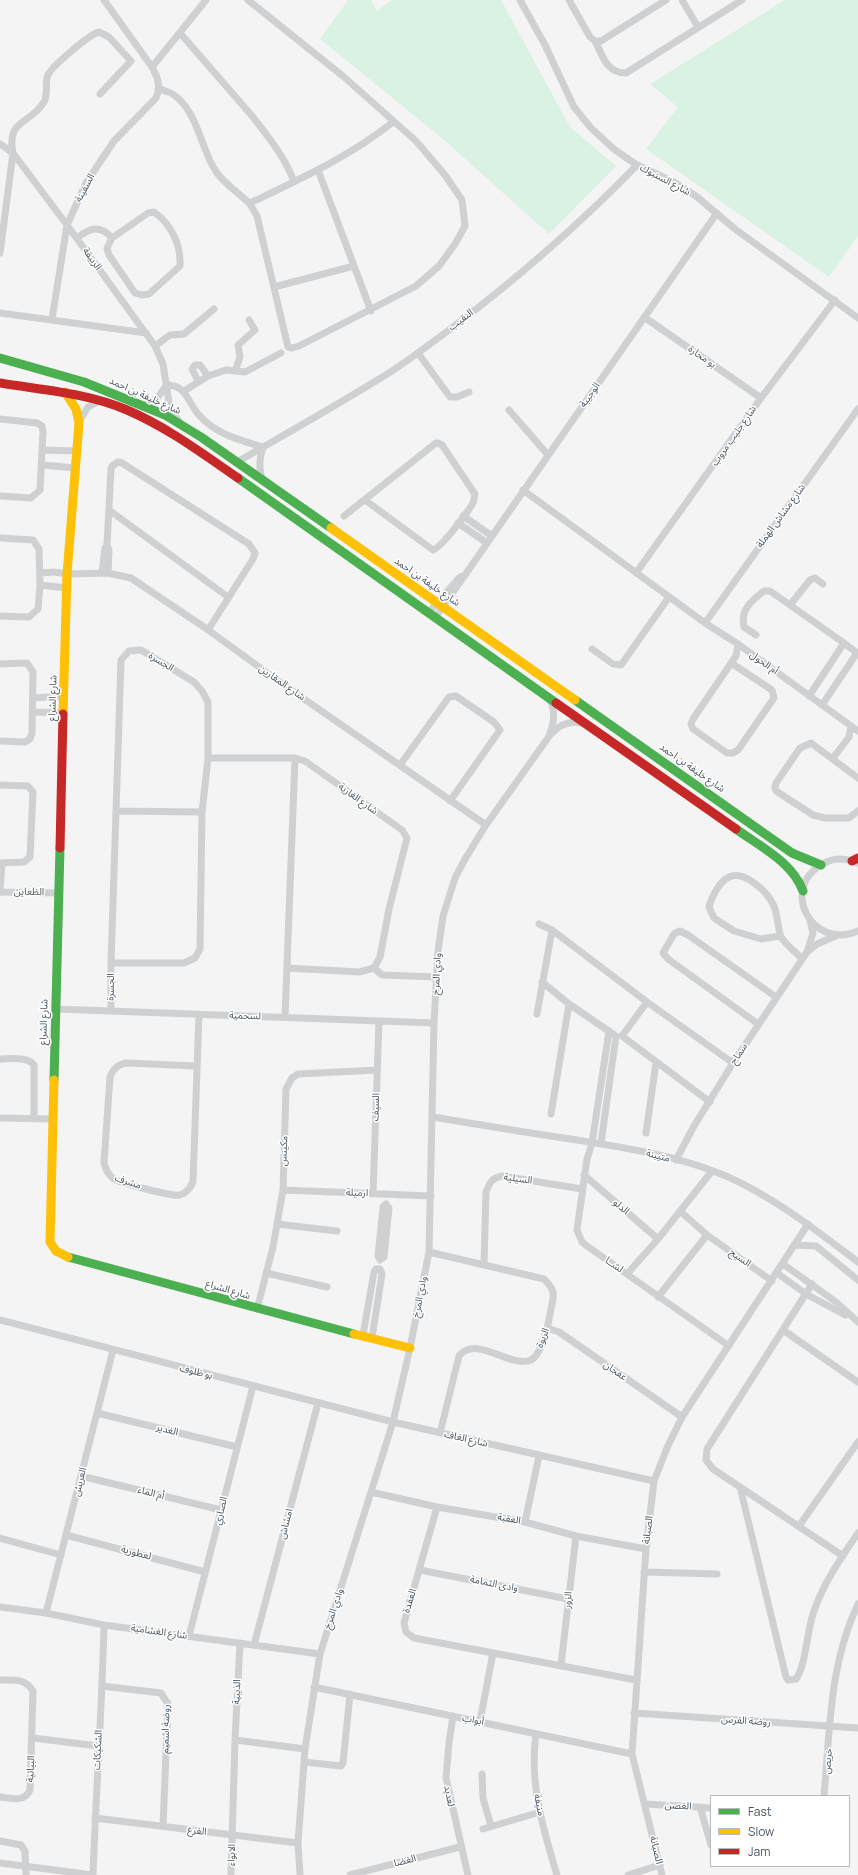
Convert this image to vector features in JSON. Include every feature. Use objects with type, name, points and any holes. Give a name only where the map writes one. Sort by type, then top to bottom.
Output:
[{"type":"street","points":[[104,0],[152,67],[157,77],[160,89],[174,94],[184,104],[197,128],[205,149],[217,172],[232,189],[250,203],[257,216],[288,346],[292,348],[371,310],[416,286],[439,266],[466,226],[462,200],[445,175],[416,141],[344,77],[248,0]]},
{"type":"street","points":[[152,67],[206,0]]},
{"type":"street","name":"شارع السنبوك","points":[[520,0],[545,45],[574,107],[591,128],[615,150],[637,165],[674,182],[717,213],[735,229],[858,318]]},
{"type":"street","points":[[569,0],[590,38],[595,41],[610,69],[618,73],[626,73],[742,0]]},
{"type":"street","points":[[595,41],[601,41],[666,0]]},
{"type":"street","points":[[682,0],[698,27]]},
{"type":"street","points":[[0,253],[13,153],[10,141],[12,133],[44,102],[47,95],[48,74],[89,36],[99,32],[109,37],[131,61],[100,94]]},
{"type":"street","points":[[180,33],[237,98],[276,147],[290,171],[294,182]]},
{"type":"street","name":"السفينة","points":[[52,319],[67,225],[86,183],[114,141],[156,98],[160,89]]},
{"type":"street","points":[[250,203],[318,170],[367,142],[393,122]]},
{"type":"street","name":"الربيقة","points":[[0,144],[13,153],[155,346],[163,364],[170,409],[182,424]]},
{"type":"street","name":"النقيب","points":[[237,462],[359,391],[418,353],[480,306],[545,253],[580,222],[637,165]]},
{"type":"street","points":[[318,170],[371,310]]},
{"type":"street","points":[[154,212],[161,217],[178,242],[181,252],[180,266],[149,294],[142,295],[135,293],[109,255],[107,248],[112,238],[148,213],[154,212]]},
{"type":"street","name":"الوجيبة","points":[[431,616],[464,579],[463,576],[717,213]]},
{"type":"street","points":[[77,238],[92,228],[100,228],[112,238]]},
{"type":"street","points":[[274,287],[354,266]]},
{"type":"street","name":"شارع جليب مروب","points":[[636,574],[761,398],[835,300]]},
{"type":"street","points":[[155,346],[170,335],[184,334],[214,309]]},
{"type":"street","points":[[0,313],[146,333]]},
{"type":"street","name":"بو محارة","points":[[644,317],[761,398]]},
{"type":"street","points":[[235,371],[240,357],[238,345],[255,330],[249,320]]},
{"type":"street","points":[[418,353],[450,397],[457,397],[469,392]]},
{"type":"street","points":[[184,391],[208,376],[226,370],[245,372],[282,354]]},
{"type":"street","name":"شارع خليفة بن احمد","points":[[0,358],[97,387],[182,424],[441,604],[792,853],[821,865]]},
{"type":"street","points":[[0,363],[20,363]]},
{"type":"street","points":[[198,381],[192,369],[195,365],[200,365],[208,376]]},
{"type":"street","points":[[0,376],[20,386]]},
{"type":"street","name":"شارع خليفة بن احمد","points":[[0,382],[65,392],[127,410],[167,431],[207,456],[431,616],[549,697],[783,862],[791,868],[798,878],[803,891]]},
{"type":"street","points":[[143,406],[157,398],[167,384],[176,386],[184,391],[197,413],[218,432],[263,447],[259,457],[259,467],[262,480]]},
{"type":"street","name":"شارع الشراع","points":[[65,392],[76,409],[79,423],[67,574],[50,1242],[52,1249],[57,1253],[257,1310],[367,1336],[410,1348]]},
{"type":"street","name":"شارع الشراع","points":[[79,423],[88,407],[99,401]]},
{"type":"street","name":"شارع مشاش الهملة","points":[[705,623],[858,409]]},
{"type":"street","points":[[509,410],[548,455]]},
{"type":"street","points":[[0,419],[37,423],[42,426],[42,465],[40,490],[31,498],[0,496]]},
{"type":"street","points":[[344,516],[438,443],[442,445],[475,494],[473,502],[440,547],[433,550],[365,500]]},
{"type":"street","points":[[42,450],[76,451]]},
{"type":"street","points":[[105,573],[111,469],[115,463],[122,463],[248,544],[255,553],[206,629]]},
{"type":"street","points":[[42,465],[75,468]]},
{"type":"street","name":"أم الحول","points":[[523,490],[636,574],[705,623],[738,644],[858,731]]},
{"type":"street","points":[[109,510],[228,597]]},
{"type":"street","points":[[463,516],[492,536]]},
{"type":"street","points":[[458,523],[487,543]]},
{"type":"street","points":[[0,538],[33,540],[39,549],[40,572],[38,609],[33,615],[29,617],[0,616]]},
{"type":"street","name":"شارع المقارين","points":[[40,572],[67,574],[105,573],[125,577],[141,584],[486,825]]},
{"type":"street","points":[[790,605],[810,580],[815,578],[823,584]]},
{"type":"street","points":[[40,585],[67,588]]},
{"type":"street","points":[[756,635],[744,627],[742,619],[744,612],[756,597],[764,591],[770,591],[844,643],[857,654],[822,705]]},
{"type":"street","points":[[592,649],[613,664],[622,665],[669,597]]},
{"type":"street","points":[[809,696],[844,643]]},
{"type":"street","points":[[731,663],[772,690],[774,698],[738,750],[728,753],[693,729],[691,724],[693,719],[731,663],[736,656],[738,644]]},
{"type":"street","name":"الجسرة","points":[[111,963],[184,963],[195,958],[200,949],[202,812],[208,758],[208,702],[202,691],[194,682],[141,650],[129,651],[121,660],[111,963],[111,1011]]},
{"type":"street","points":[[0,664],[27,663],[33,672],[33,712],[32,733],[30,739],[25,742],[0,741]]},
{"type":"street","points":[[32,698],[64,696]]},
{"type":"street","points":[[400,765],[449,697],[456,696],[494,722],[500,730],[450,801]]},
{"type":"street","name":"وادي المرخ","points":[[549,697],[554,712],[554,720],[550,735]]},
{"type":"street","points":[[33,712],[64,713]]},
{"type":"street","name":"وادي المرخ","points":[[300,1875],[298,1844],[305,1749],[320,1654],[393,1422],[410,1348],[429,1252],[434,1023],[440,932],[447,899],[455,878],[486,825],[550,735],[564,724],[573,722],[590,726]]},
{"type":"street","points":[[833,758],[848,737],[851,726]]},
{"type":"street","points":[[858,778],[811,743],[805,744],[800,748],[776,783],[775,788],[776,791],[818,817],[849,818],[858,811]]},
{"type":"street","points":[[208,758],[295,758],[285,1017]]},
{"type":"street","name":"شارع الغارية","points":[[295,758],[305,761],[402,830],[407,838],[389,909],[380,957],[374,968]]},
{"type":"street","points":[[0,785],[28,786],[33,792],[30,857],[24,862],[1,863],[0,892]]},
{"type":"street","points":[[116,811],[202,812]]},
{"type":"street","points":[[838,935],[826,933],[810,921],[803,903],[803,891],[811,873],[821,865],[833,860],[856,861]]},
{"type":"street","points":[[780,936],[768,939],[752,938],[734,931],[714,918],[709,907],[711,898],[723,882],[730,877],[740,876],[757,884],[766,892],[774,905],[779,921],[780,936],[802,959]]},
{"type":"street","name":"الظعاين","points":[[0,892],[59,892]]},
{"type":"street","name":"سماح","points":[[807,952],[813,932],[810,921]]},
{"type":"street","points":[[539,924],[552,930],[647,1002],[733,1063]]},
{"type":"street","points":[[537,1014],[552,930]]},
{"type":"street","points":[[758,1024],[668,959],[663,953],[674,934],[680,931],[688,935],[776,997]]},
{"type":"street","name":"سماح","points":[[676,1160],[694,1126],[733,1063],[807,952],[817,944],[838,935],[858,931]]},
{"type":"street","points":[[287,968],[359,972],[374,968],[382,975],[437,977]]},
{"type":"street","points":[[542,982],[569,1004],[619,1036],[710,1102]]},
{"type":"street","points":[[601,1143],[619,1036],[647,1002]]},
{"type":"street","points":[[551,1114],[569,1004]]},
{"type":"street","name":"لسحمية","points":[[56,1009],[434,1023]]},
{"type":"street","name":"مشرف","points":[[196,1066],[126,1063],[115,1067],[110,1077],[104,1163],[106,1170],[114,1179],[173,1195],[185,1193],[190,1188],[193,1182],[199,1014]]},
{"type":"street","name":"السيف","points":[[374,1194],[379,1021]]},
{"type":"street","name":"لشــا","points":[[609,1031],[592,1143],[587,1158],[584,1175],[577,1230],[579,1236],[582,1242],[729,1346]]},
{"type":"street","points":[[0,1059],[26,1059],[31,1061],[34,1066],[34,1119]]},
{"type":"street","points":[[646,1133],[656,1063]]},
{"type":"street","name":"مكينس","points":[[257,1310],[277,1224],[283,1190],[286,1089],[292,1078],[298,1074],[378,1070]]},
{"type":"street","points":[[0,1118],[53,1119]]},
{"type":"street","name":"متيبنة","points":[[433,1118],[592,1143],[601,1143],[676,1160],[712,1171],[742,1184],[808,1224],[858,1262]]},
{"type":"street","points":[[627,1274],[658,1239],[712,1171]]},
{"type":"street","name":"الدلو","points":[[584,1175],[658,1239]]},
{"type":"street","name":"السيلية","points":[[484,1264],[486,1192],[489,1183],[494,1178],[502,1176],[582,1189]]},
{"type":"street","name":"ارميلة","points":[[283,1190],[430,1196]]},
{"type":"street","points":[[383,1242],[385,1217],[388,1207],[386,1204],[386,1194]]},
{"type":"street","name":"السيج","points":[[680,1211],[707,1235],[772,1281]]},
{"type":"street","points":[[277,1224],[337,1231]]},
{"type":"street","name":"الصبانة","points":[[662,1875],[646,1804],[632,1754],[644,1572],[654,1481],[667,1448],[682,1418],[808,1224]]},
{"type":"street","points":[[658,1297],[707,1235]]},
{"type":"street","points":[[794,1245],[816,1246],[858,1280]]},
{"type":"street","name":"الربوة","points":[[429,1252],[544,1279],[551,1286],[554,1294],[547,1328],[537,1354],[532,1360],[522,1362],[469,1348],[463,1351],[459,1356],[440,1434]]},
{"type":"street","points":[[783,1264],[836,1302],[858,1322]]},
{"type":"street","points":[[378,1268],[382,1272],[380,1290],[376,1311],[367,1336],[367,1309],[374,1270],[378,1268]]},
{"type":"street","points":[[777,1273],[806,1294],[858,1322]]},
{"type":"street","points":[[266,1274],[327,1287]]},
{"type":"street","points":[[812,1284],[707,1449],[705,1455],[709,1466],[843,1556]]},
{"type":"street","points":[[371,1288],[380,1290]]},
{"type":"street","points":[[367,1309],[376,1311]]},
{"type":"street","name":"بو ظلوف","points":[[0,1320],[393,1422]]},
{"type":"street","name":"عفجان","points":[[547,1328],[559,1332],[682,1418]]},
{"type":"street","points":[[784,1330],[858,1382]]},
{"type":"street","name":"العريش","points":[[46,1613],[113,1350]]},
{"type":"street","name":"الصاري","points":[[189,1636],[252,1386]]},
{"type":"street","name":"امشاش","points":[[254,1645],[318,1403]]},
{"type":"street","name":"الغدير","points":[[97,1412],[237,1447]]},
{"type":"street","name":"شارع الغاف","points":[[393,1422],[440,1434],[654,1481]]},
{"type":"street","points":[[799,1526],[858,1442]]},
{"type":"street","points":[[525,1522],[539,1456]]},
{"type":"street","name":"أم الماء","points":[[81,1476],[221,1510]]},
{"type":"street","points":[[740,1487],[784,1670],[788,1680],[792,1681],[799,1675],[814,1610],[825,1584],[858,1533]]},
{"type":"street","name":"العقبة","points":[[371,1492],[437,1507],[525,1522],[576,1536],[646,1549]]},
{"type":"street","name":"العقدة","points":[[437,1507],[404,1623],[406,1632],[414,1638],[636,1680]]},
{"type":"street","name":"لعطورية","points":[[66,1535],[205,1572]]},
{"type":"street","name":"الزور","points":[[561,1665],[576,1536]]},
{"type":"street","points":[[0,1538],[61,1555]]},
{"type":"street","name":"وادى الثمامة","points":[[420,1570],[568,1599]]},
{"type":"street","points":[[644,1572],[717,1574]]},
{"type":"street","name":"خريص","points":[[824,1795],[831,1726],[833,1685],[848,1624],[858,1604]]},
{"type":"street","name":"شارع الغشامية","points":[[0,1607],[46,1613],[104,1625],[320,1654]]},
{"type":"street","name":"الشكيكات","points":[[93,1875],[104,1625]]},
{"type":"street","name":"الذيبية","points":[[232,1835],[240,1643]]},
{"type":"street","points":[[480,1721],[493,1653]]},
{"type":"street","name":"البياتية","points":[[0,1680],[21,1680],[26,1682],[33,1692],[33,1738],[30,1790],[28,1795],[20,1799],[0,1797]]},
{"type":"street","name":"روضة اشميم","points":[[102,1686],[161,1693],[168,1704],[163,1826]]},
{"type":"street","name":"أبواب","points":[[314,1686],[632,1754]]},
{"type":"street","points":[[304,1762],[341,1766],[343,1763],[350,1694]]},
{"type":"street","name":"روضة الفرس","points":[[634,1713],[858,1728]]},
{"type":"street","name":"لعديد","points":[[453,1716],[446,1778],[460,1847],[468,1875]]},
{"type":"street","name":"منيفة","points":[[536,1734],[534,1775],[536,1801],[557,1875]]},
{"type":"street","points":[[33,1738],[98,1746]]},
{"type":"street","points":[[235,1740],[305,1749]]},
{"type":"street","points":[[482,1774],[483,1798],[491,1826]]},
{"type":"street","name":"الغصن","points":[[646,1804],[710,1808]]},
{"type":"street","points":[[700,1807],[710,1842]]},
{"type":"street","points":[[483,1828],[540,1812]]},
{"type":"street","name":"الفرع","points":[[95,1818],[298,1844]]},
{"type":"street","name":"الابواء","points":[[231,1875],[232,1835]]},
{"type":"street","points":[[0,1841],[21,1845],[25,1851],[26,1875]]},
{"type":"street","name":"الغضا","points":[[350,1875],[460,1847]]},
{"type":"street","points":[[0,1863],[93,1875]]},
{"type":"street","points":[[628,1875],[660,1866]]},
{"type":"green space","points":[[348,0],[371,0],[377,11],[392,0],[501,0],[570,127],[616,166],[549,234],[443,139],[320,39]]},
{"type":"green space","points":[[785,0],[858,0],[858,236],[829,277],[646,149],[678,107],[650,84]]},
{"type":"traffic: fast","points":[[0,358],[84,382],[165,415],[201,437],[331,528]]},
{"type":"traffic: fast","points":[[238,478],[556,703]]},
{"type":"traffic: fast","points":[[575,700],[792,853],[821,865]]},
{"type":"traffic: fast","points":[[736,829],[784,863],[798,881],[803,891]]},
{"type":"traffic: fast","points":[[54,1080],[60,848]]},
{"type":"traffic: fast","points":[[68,1257],[354,1334]]},
{"type":"traffic: slow","points":[[63,714],[67,574],[79,423],[76,409],[65,392]]},
{"type":"traffic: slow","points":[[331,528],[575,700]]},
{"type":"traffic: slow","points":[[54,1080],[50,1242],[56,1251],[68,1257]]},
{"type":"traffic: slow","points":[[354,1334],[410,1348]]},
{"type":"traffic: jam","points":[[0,383],[81,396],[112,404],[156,424],[198,450],[238,478]]},
{"type":"traffic: jam","points":[[556,703],[736,829]]},
{"type":"traffic: jam","points":[[60,848],[63,714]]},
{"type":"traffic: jam","points":[[852,861],[858,858]]}]
